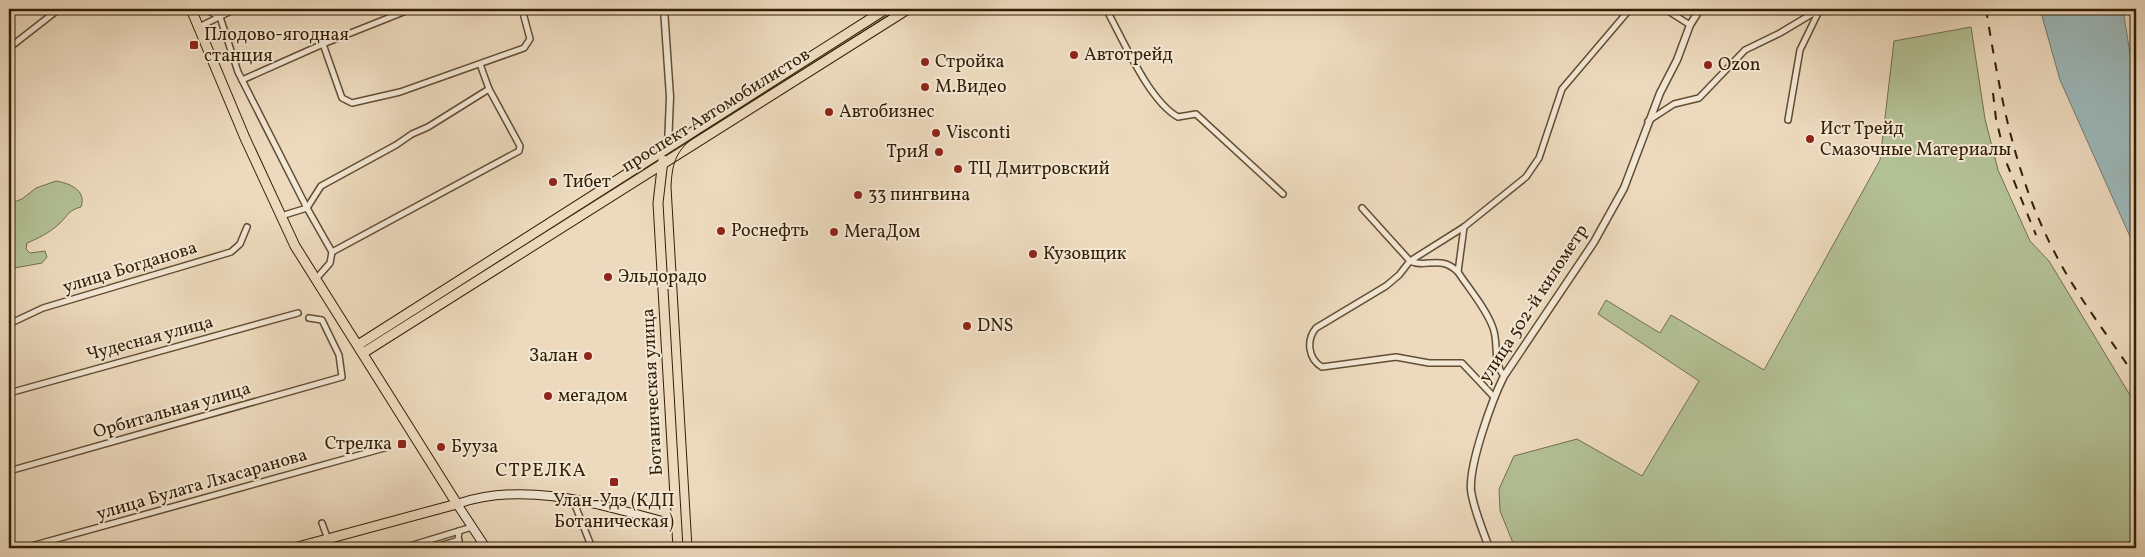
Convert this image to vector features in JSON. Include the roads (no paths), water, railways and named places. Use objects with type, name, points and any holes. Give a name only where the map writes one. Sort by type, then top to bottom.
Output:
[{"type":"main road","points":[[191,9],[281,216],[315,280],[361,349],[486,548]]},
{"type":"main road","name":"проспект Автомобилистов","points":[[361,349],[668,146],[886,9]]},
{"type":"main road","name":"проспект Автомобилистов","points":[[361,349],[662,164],[908,9]]},
{"type":"main road","name":"Ботаническая улица","points":[[668,146],[662,164],[658,203],[678,548]]},
{"type":"main road","points":[[294,548],[494,494],[573,500],[677,525]]},
{"type":"street","points":[[9,48],[59,9]]},
{"type":"street","points":[[205,9],[220,17],[242,80],[306,208],[332,252],[330,263],[315,280]]},
{"type":"street","points":[[198,27],[235,9]]},
{"type":"street","points":[[242,80],[323,44],[411,9]]},
{"type":"street","points":[[323,44],[342,98],[352,103],[400,92],[528,45],[530,39],[522,9]]},
{"type":"street","points":[[664,9],[670,97],[668,146]]},
{"type":"street","points":[[1106,9],[1123,41],[1163,106],[1178,117],[1196,114],[1283,194]]},
{"type":"street","name":"улица 502-й километр","points":[[1630,9],[1562,89],[1539,158],[1526,177],[1464,227],[1410,261],[1399,275],[1386,286],[1316,328],[1311,334],[1309,343],[1313,360],[1318,365],[1327,368],[1396,357],[1429,363],[1462,362],[1494,397],[1504,376],[1594,242],[1624,188],[1648,122],[1677,60],[1690,25],[1700,9]]},
{"type":"street","points":[[1665,9],[1690,25]]},
{"type":"street","points":[[1788,120],[1800,50],[1820,9]]},
{"type":"street","points":[[1648,122],[1674,104],[1699,98],[1745,50],[1780,33],[1820,9]]},
{"type":"street","points":[[332,252],[519,151],[520,146],[489,88],[480,64]]},
{"type":"street","points":[[281,216],[306,208],[321,186],[396,146],[412,134],[428,127],[489,88]]},
{"type":"street","points":[[1362,208],[1410,261],[1419,263],[1441,262],[1450,265],[1458,272],[1492,324],[1496,336],[1497,366],[1504,376]]},
{"type":"street","name":"улица Богданова","points":[[9,324],[43,308],[231,252],[240,244],[247,227]]},
{"type":"street","points":[[1458,272],[1464,227]]},
{"type":"street","name":"Чудесная улица","points":[[9,393],[298,313]]},
{"type":"street","name":"Орбитальная улица","points":[[9,471],[342,377],[339,354],[322,320],[309,318]]},
{"type":"street","points":[[1489,548],[1471,491],[1472,471],[1494,397]]},
{"type":"street","name":"улица Булата Лхасаранова","points":[[24,548],[388,447]]},
{"type":"street","points":[[573,500],[592,548]]},
{"type":"street","points":[[322,523],[331,548]]},
{"type":"street","points":[[403,548],[472,527]]},
{"type":"street","points":[[457,548],[460,532]]},
{"type":"street","points":[[433,548],[459,540]]},
{"type":"water","points":[[2040,9],[2125,9],[2124,16],[2136,91],[2136,250],[2060,80]]},
{"type":"tram line","points":[[692,548],[671,187],[672,172],[678,154],[693,138],[899,9]]},
{"type":"railway","points":[[1986,9],[1997,73],[2011,136],[2030,197],[2042,227],[2066,273],[2136,378]]},
{"type":"railway","points":[[1993,93],[1996,119],[2007,164],[2036,235]]},
{"type":"place","name":"Плодово-ягодная станция","points":[[194,45]]},
{"type":"place","name":"Автотрейд","points":[[1074,55]]},
{"type":"place","name":"Стройка","points":[[925,62]]},
{"type":"place","name":"Ozon","points":[[1708,65]]},
{"type":"place","name":"М.Видео","points":[[925,87]]},
{"type":"place","name":"Автобизнес","points":[[829,112]]},
{"type":"place","name":"Visconti","points":[[936,133]]},
{"type":"place","name":"Ист Трейд Смазочные Материалы","points":[[1810,139]]},
{"type":"place","name":"ТриЯ","points":[[939,152]]},
{"type":"place","name":"ТЦ Дмитровский","points":[[958,169]]},
{"type":"place","name":"Тибет","points":[[553,182]]},
{"type":"place","name":"33 пингвина","points":[[858,195]]},
{"type":"place","name":"Роснефть","points":[[721,231]]},
{"type":"place","name":"МегаДом","points":[[834,232]]},
{"type":"place","name":"Кузовщик","points":[[1033,254]]},
{"type":"place","name":"Эльдорадо","points":[[608,277]]},
{"type":"place","name":"DNS","points":[[967,326]]},
{"type":"place","name":"Залан","points":[[588,356]]},
{"type":"place","name":"мегадом","points":[[548,396]]},
{"type":"place","name":"Стрелка","points":[[402,444]]},
{"type":"place","name":"Бууза","points":[[441,447]]},
{"type":"place","name":"Улан-Удэ (КДП Ботаническая)","points":[[614,482]]},
{"type":"district","name":"СТРЕЛКА","points":[[541,471]]}]
